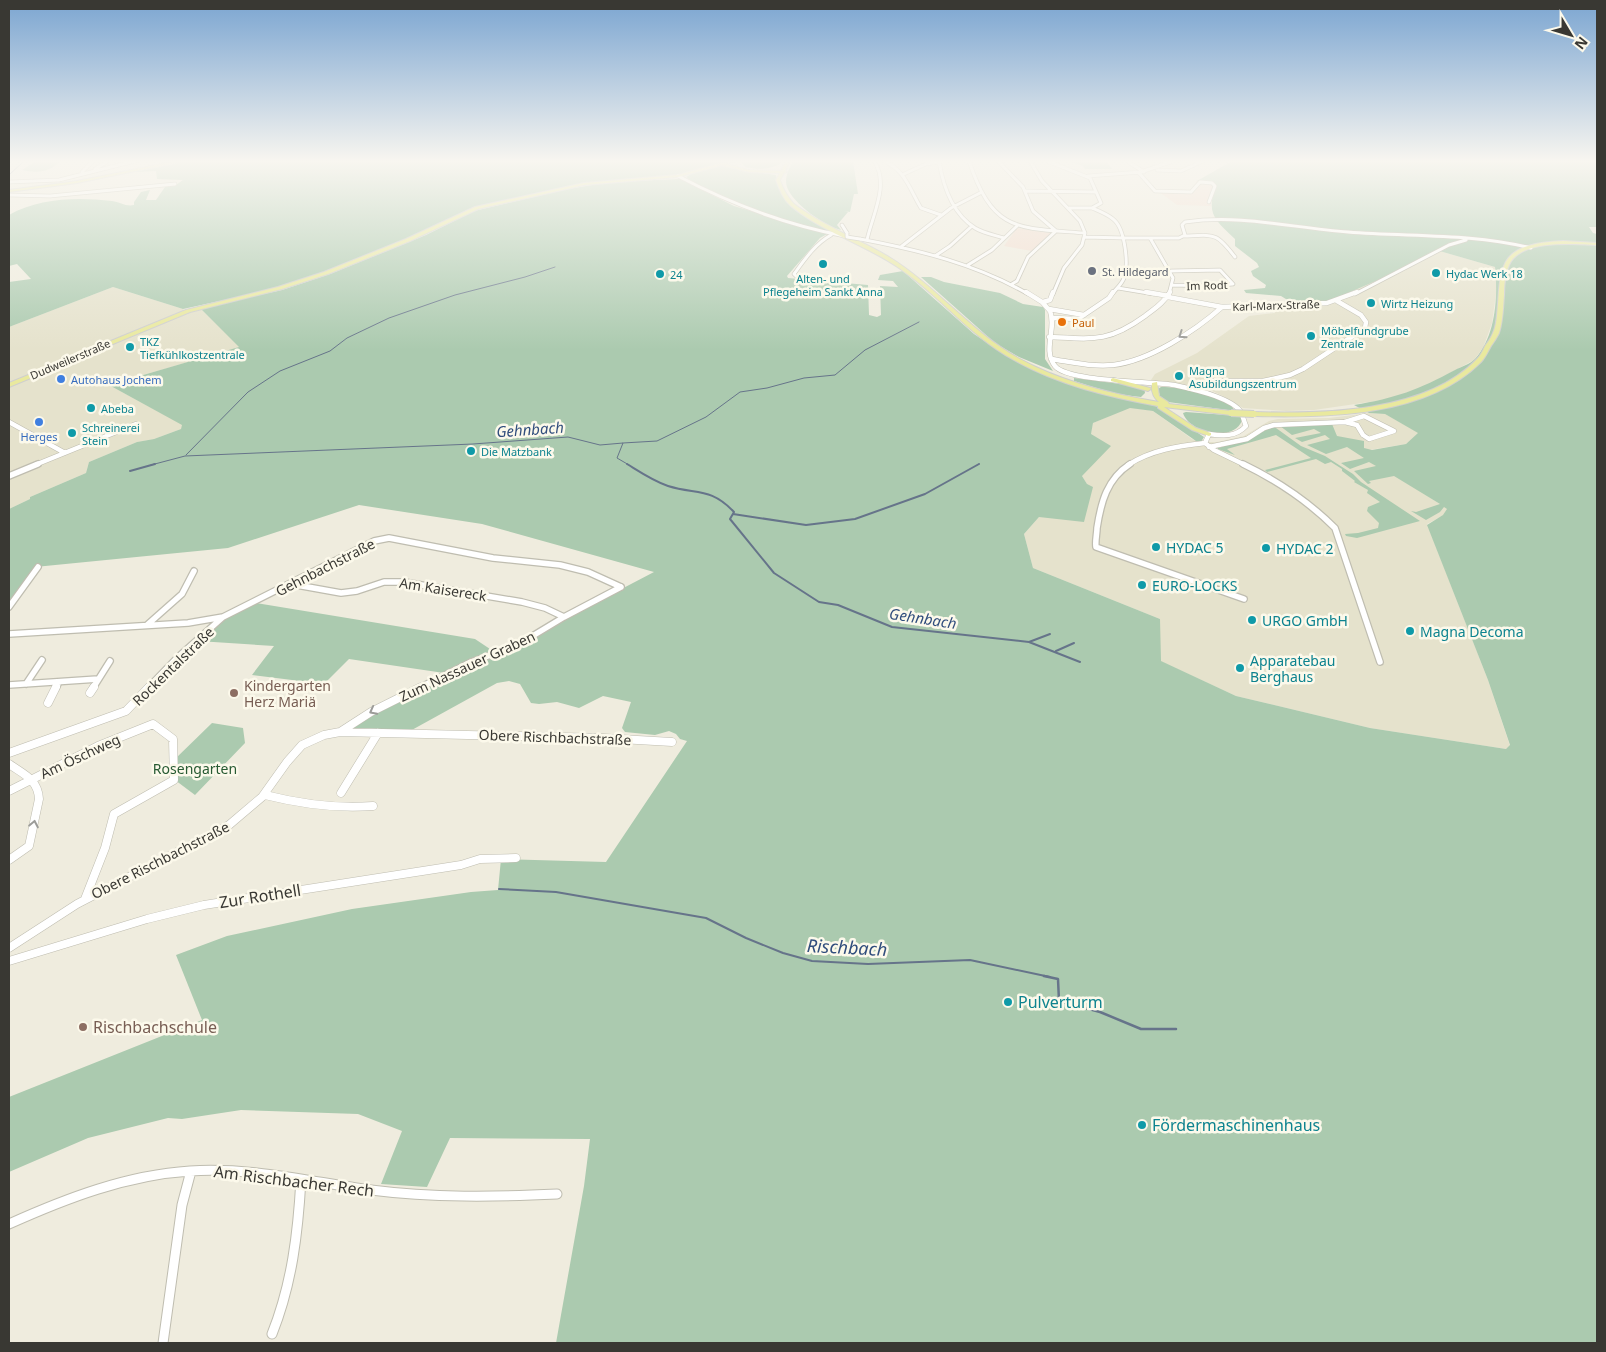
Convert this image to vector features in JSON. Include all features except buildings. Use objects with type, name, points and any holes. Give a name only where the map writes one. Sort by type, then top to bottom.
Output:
[{"type":"main road","name":"Dudweilerstraße","points":[[9,385],[188,311],[312,278],[408,240],[442,224]]},
{"type":"main road","points":[[824,224],[900,266],[976,332],[1006,353],[1058,377],[1126,397],[1178,407],[1231,413],[1308,416],[1368,410],[1422,396],[1453,380],[1476,363],[1496,333],[1502,304],[1503,272],[1507,262],[1519,252],[1556,243],[1597,244]]},
{"type":"main road","points":[[1113,380],[1142,386],[1150,385]]},
{"type":"main road","points":[[1126,397],[1145,398],[1150,385]]},
{"type":"main road","points":[[1150,385],[1157,398],[1178,407]]},
{"type":"main road","points":[[1146,402],[1162,408],[1194,430],[1209,434]]},
{"type":"main road","points":[[1181,420],[1177,415],[1178,412],[1199,410]]},
{"type":"street","points":[[794,224],[815,231],[902,246],[968,266],[1012,284],[1043,302],[1050,309],[1052,318],[1049,337],[1051,359],[1054,368],[1067,375],[1113,380]]},
{"type":"street","points":[[867,240],[871,224]]},
{"type":"street","points":[[902,246],[929,224]]},
{"type":"street","points":[[1013,224],[1085,235],[1124,238],[1176,239],[1184,236],[1214,236],[1222,240],[1235,256]]},
{"type":"street","points":[[1048,224],[1056,231]]},
{"type":"street","points":[[1043,302],[1050,300],[1059,277],[1069,260],[1082,245],[1085,235],[1081,224]]},
{"type":"street","points":[[1052,318],[1076,320],[1109,298],[1118,288],[1125,274],[1124,238],[1117,224]]},
{"type":"street","points":[[1183,224],[1184,236]]},
{"type":"street","points":[[1289,224],[1346,232],[1479,238],[1504,241],[1532,248]]},
{"type":"street","points":[[842,225],[847,235]]},
{"type":"street","points":[[935,256],[950,246],[972,226],[1004,238]]},
{"type":"street","points":[[968,266],[989,252],[1017,226]]},
{"type":"street","points":[[1012,284],[1017,281],[1028,258],[1056,231]]},
{"type":"street","points":[[796,276],[794,274],[812,251],[826,237],[832,234]]},
{"type":"street","points":[[1049,337],[1087,339],[1113,336],[1130,327],[1169,296],[1173,278],[1155,250],[1150,238]]},
{"type":"street","name":"Karl-Marx-Straße","points":[[1051,359],[1107,366],[1127,363],[1172,342],[1222,307],[1306,305],[1337,301],[1449,245],[1479,238]]},
{"type":"street","name":"Im Rodt","points":[[1170,271],[1220,270],[1229,277],[1233,284],[1209,286],[1172,285]]},
{"type":"street","points":[[1118,288],[1222,307]]},
{"type":"street","points":[[1199,389],[1212,381],[1263,381],[1290,375],[1303,369],[1365,328],[1366,322],[1361,315],[1337,301]]},
{"type":"street","points":[[1050,309],[1084,315]]},
{"type":"street","points":[[1150,385],[1199,389],[1233,405],[1240,412],[1246,422],[1243,430],[1233,434],[1209,434],[1207,445]]},
{"type":"street","points":[[1244,599],[1096,547],[1105,493],[1114,478],[1128,463],[1173,448],[1247,439],[1264,428],[1274,425],[1345,422],[1364,416],[1394,431],[1365,438],[1362,436],[1357,425],[1345,422]]},
{"type":"street","points":[[9,422],[64,453]]},
{"type":"street","points":[[9,476],[136,424]]},
{"type":"street","points":[[1207,445],[1265,475],[1319,512],[1335,528],[1380,662]]},
{"type":"street","name":"Gehnbachstraße","points":[[9,634],[188,623],[223,617],[374,541],[389,538],[493,558],[560,565],[588,572],[621,587]]},
{"type":"street","points":[[9,607],[38,567]]},
{"type":"street","points":[[147,625],[182,594],[194,571]]},
{"type":"street","name":"Am Kaisereck","points":[[291,584],[341,593],[357,591],[384,582],[404,582],[522,602],[545,608],[564,617]]},
{"type":"street","name":"Zum Nassauer Graben","points":[[340,732],[371,712],[470,662],[516,646],[564,617],[621,587]]},
{"type":"street","name":"Rockentalstraße","points":[[9,753],[126,711],[177,658],[223,617]]},
{"type":"street","points":[[26,684],[42,660]]},
{"type":"street","points":[[90,693],[110,661]]},
{"type":"street","points":[[9,685],[98,679]]},
{"type":"street","points":[[48,703],[59,682]]},
{"type":"street","name":"Am Öschweg","points":[[9,791],[98,746],[153,724],[173,739],[174,780],[114,814],[105,848],[85,899]]},
{"type":"street","name":"Obere Rischbachstraße","points":[[9,948],[85,899],[216,833],[253,807],[265,795],[286,762],[302,744],[325,735],[340,732],[603,738],[672,742]]},
{"type":"street","points":[[341,793],[378,733]]},
{"type":"street","points":[[9,764],[31,779],[37,787],[39,796],[29,846],[9,860]]},
{"type":"street","points":[[265,795],[308,805],[332,808],[373,806]]},
{"type":"street","name":"Zur Rothell","points":[[9,961],[147,919],[204,905],[387,877],[480,859],[516,858]]},
{"type":"street","points":[[163,1343],[181,1213],[191,1171]]},
{"type":"street","name":"Am Rischbacher Rech","points":[[9,1224],[99,1189],[139,1179],[191,1171],[221,1171],[301,1179],[372,1190],[436,1195],[557,1194]]},
{"type":"street","points":[[272,1334],[284,1305],[291,1277],[296,1249],[301,1179]]},
{"type":"shaded area","points":[[1017,228],[1053,233],[1032,251],[1004,246]]},
{"type":"shaded area","points":[[1436,250],[1495,267],[1497,286],[1492,323],[1483,348],[1474,360],[1426,386],[1390,399],[1314,410],[1286,411],[1243,408],[1210,390],[1195,386],[1149,383],[1155,374],[1197,353],[1249,316],[1275,313],[1272,308],[1295,307],[1294,304]]},
{"type":"shaded area","points":[[113,287],[183,309],[186,313],[200,308],[240,347],[109,385],[183,425],[181,429],[154,439],[137,442],[89,462],[86,473],[30,497],[30,499],[9,509],[9,327]]},
{"type":"shaded area","points":[[1130,407],[1153,411],[1192,439],[1201,442],[1217,442],[1244,436],[1269,421],[1278,419],[1329,418],[1369,413],[1385,414],[1419,433],[1406,444],[1357,452],[1448,509],[1444,515],[1427,524],[1488,680],[1510,746],[1506,749],[1370,728],[1236,696],[1160,661],[1160,619],[1033,568],[1024,534],[1039,517],[1087,484],[1082,476],[1093,423]]},
{"type":"green space","points":[[9,224],[440,224],[407,240],[319,275],[265,291],[183,309],[113,287],[9,327],[9,282],[31,279],[17,264],[9,266]]},
{"type":"green space","points":[[448,224],[794,224],[827,234],[820,238],[787,276],[788,278],[868,285],[869,315],[877,317],[881,315],[880,286],[898,287],[893,281],[878,280],[880,275],[903,271],[974,334],[1010,358],[1057,380],[1159,407],[1204,437],[1201,442],[1196,441],[1153,411],[1130,408],[1093,423],[1091,434],[1111,446],[1082,476],[1087,484],[1093,487],[1084,522],[1039,517],[1024,534],[1033,568],[1160,619],[1161,661],[1236,696],[1370,728],[1506,749],[1510,745],[1488,680],[1427,525],[1443,515],[1447,509],[1444,507],[1440,512],[1426,520],[1411,511],[1416,512],[1440,504],[1394,476],[1369,481],[1371,483],[1368,484],[1354,471],[1376,466],[1369,462],[1350,469],[1341,463],[1364,458],[1347,447],[1326,454],[1307,445],[1330,439],[1325,435],[1302,442],[1295,438],[1321,433],[1314,429],[1292,435],[1280,426],[1332,424],[1337,436],[1364,441],[1364,448],[1372,450],[1406,444],[1418,433],[1385,414],[1369,413],[1354,405],[1395,396],[1418,388],[1475,359],[1487,339],[1494,315],[1496,303],[1495,267],[1436,250],[1392,274],[1327,302],[1294,304],[1281,296],[1246,293],[1244,290],[1265,288],[1266,285],[1253,276],[1251,271],[1259,267],[1257,263],[1235,246],[1235,239],[1220,224],[1597,224],[1597,227],[1589,227],[1593,233],[1597,234],[1597,1343],[556,1343],[584,1186],[590,1139],[450,1138],[427,1187],[381,1184],[402,1131],[358,1114],[241,1110],[182,1119],[168,1118],[88,1138],[9,1172],[9,1097],[202,1020],[176,955],[227,936],[352,909],[471,892],[498,890],[501,859],[606,862],[687,741],[680,739],[676,734],[669,731],[655,735],[625,732],[622,728],[631,702],[603,696],[579,708],[557,702],[531,703],[520,684],[509,681],[497,683],[410,731],[352,730],[351,726],[451,674],[349,659],[324,684],[252,675],[274,646],[198,641],[224,619],[256,603],[475,639],[499,655],[654,572],[482,524],[359,505],[228,548],[35,567],[9,605],[9,509],[30,499],[30,497],[86,473],[89,462],[137,442],[154,439],[181,429],[182,425],[109,385],[239,347],[200,308],[282,290],[330,274],[426,235]]},
{"type":"green space","points":[[798,224],[823,224],[834,231],[829,233]]},
{"type":"green space","points":[[827,224],[838,224],[841,230]]},
{"type":"green space","points":[[921,277],[931,277],[944,282],[1000,293],[1023,304],[1043,307],[1045,310],[1045,359],[1053,371],[1019,357],[995,343]]},
{"type":"green space","points":[[1074,378],[1144,387],[1145,393],[1141,397],[1115,393],[1074,381]]},
{"type":"green space","points":[[1161,387],[1179,388],[1212,395],[1230,405],[1235,411],[1168,402],[1160,396],[1158,389]]},
{"type":"green space","points":[[1183,413],[1240,416],[1242,420],[1238,427],[1231,431],[1212,433],[1194,426]]},
{"type":"green space","points":[[1272,427],[1301,446],[1325,456],[1420,521],[1357,538],[1346,536],[1345,534],[1378,528],[1379,523],[1367,511],[1368,507],[1380,502],[1367,493],[1368,490],[1354,482],[1342,469],[1331,462],[1325,464],[1316,459],[1267,472],[1265,470],[1311,458],[1276,435],[1227,449],[1235,455],[1218,449],[1249,439]]},
{"type":"green space","name":"Rosengarten","points":[[212,723],[243,728],[245,743],[195,795],[175,780],[174,760]]},
{"type":"waterway","points":[[186,455],[248,392],[280,371],[330,351],[347,338],[389,318],[455,295],[525,277],[555,267]]},
{"type":"waterway","points":[[623,443],[657,441],[706,417],[740,392],[767,388],[804,378],[835,375],[865,350],[919,322]]},
{"type":"waterway","name":"Gehnbach","points":[[151,465],[185,456],[473,444],[568,437],[600,445],[623,443]]},
{"type":"waterway","name":"Gehnbach","points":[[623,443],[617,458],[629,465]]},
{"type":"waterway","name":"Gehnbach","points":[[130,471],[155,464]]},
{"type":"waterway","name":"Gehnbach","points":[[627,464],[662,484],[710,495],[725,504],[734,512],[730,519],[774,573],[819,602],[838,605],[892,627],[1029,642]]},
{"type":"waterway","points":[[733,514],[806,525],[855,519],[925,494],[979,464],[977,465]]},
{"type":"waterway","points":[[1029,642],[1050,634]]},
{"type":"waterway","name":"Gehnbach","points":[[1029,642],[1080,662]]},
{"type":"waterway","points":[[1056,651],[1074,643]]},
{"type":"waterway","name":"Rischbach","points":[[499,889],[556,892],[706,918],[746,938],[783,953],[812,961],[868,964],[970,960],[1050,977]]},
{"type":"waterway","name":"Rischbach","points":[[1044,976],[1058,979],[1059,1001],[1100,1012],[1141,1029],[1176,1029]]},
{"type":"place","name":"Alten- und Pflegeheim Sankt Anna","points":[[823,264]]},
{"type":"place","name":"St. Hildegard","points":[[1092,271]]},
{"type":"place","name":"Hydac Werk 18","points":[[1436,273]]},
{"type":"place","name":"24","points":[[660,274]]},
{"type":"place","name":"Wirtz Heizung","points":[[1371,303]]},
{"type":"place","name":"Paul","points":[[1062,322]]},
{"type":"place","name":"Möbelfundgrube Zentrale","points":[[1311,336]]},
{"type":"place","name":"TKZ Tiefkühlkostzentrale","points":[[130,347]]},
{"type":"place","name":"Magna Asubildungszentrum","points":[[1179,376]]},
{"type":"place","name":"Autohaus Jochem","points":[[61,379]]},
{"type":"place","name":"Abeba","points":[[91,408]]},
{"type":"place","name":"Herges","points":[[39,422]]},
{"type":"place","name":"Schreinerei Stein","points":[[72,433]]},
{"type":"place","name":"Die Matzbank","points":[[471,451]]},
{"type":"place","name":"HYDAC 5","points":[[1156,547]]},
{"type":"place","name":"HYDAC 2","points":[[1266,548]]},
{"type":"place","name":"EURO-LOCKS","points":[[1142,585]]},
{"type":"place","name":"URGO GmbH","points":[[1252,620]]},
{"type":"place","name":"Magna Decoma","points":[[1410,631]]},
{"type":"place","name":"Apparatebau Berghaus","points":[[1240,668]]},
{"type":"place","name":"Kindergarten Herz Mariä","points":[[234,693]]},
{"type":"place","name":"Pulverturm","points":[[1008,1002]]},
{"type":"place","name":"Rischbachschule","points":[[83,1027]]},
{"type":"place","name":"Fördermaschinenhaus","points":[[1142,1125]]}]
